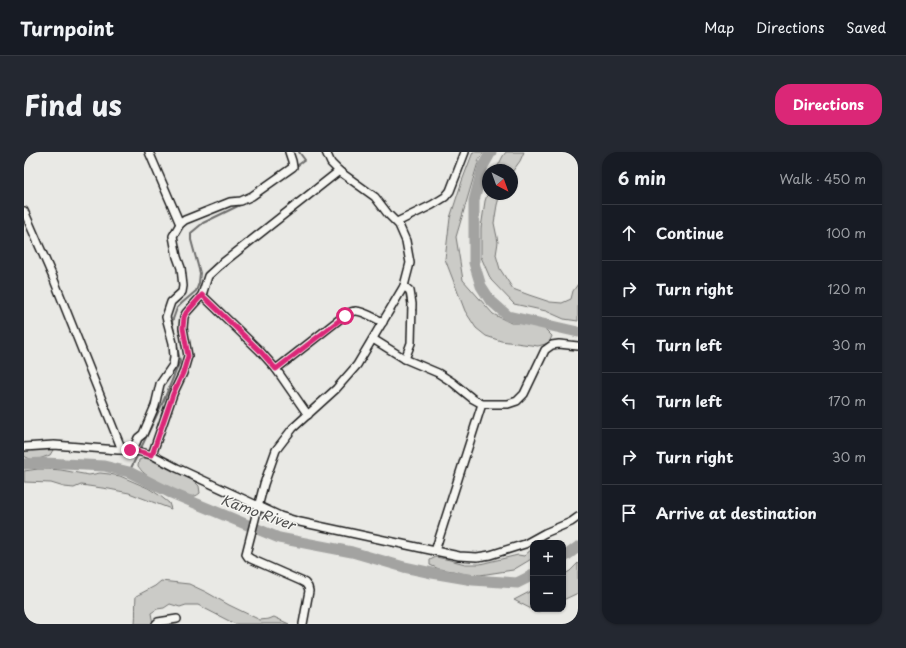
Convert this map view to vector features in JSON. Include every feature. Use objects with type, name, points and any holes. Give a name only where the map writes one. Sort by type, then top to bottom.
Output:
[{"type":"street","points":[[149,152],[180,224]]},
{"type":"street","points":[[138,451],[138,438],[143,434],[155,406],[160,384],[173,365],[173,343],[166,317],[171,302],[182,292],[183,286],[181,268],[177,257],[173,236],[180,224],[185,220],[230,202],[241,201],[252,196],[293,168],[289,152]]},
{"type":"street","points":[[303,624],[309,591],[305,583],[251,559],[246,554],[264,484],[276,450],[293,428],[336,389],[357,365],[404,286],[410,263],[406,241],[397,222],[388,214],[375,197],[339,171],[331,163],[326,152]]},
{"type":"street","points":[[397,222],[432,206],[445,197],[450,191],[465,152]]},
{"type":"street","points":[[152,455],[188,356],[183,328],[184,317],[202,295],[208,276],[339,171]]},
{"type":"street","points":[[24,211],[52,275],[122,450]]},
{"type":"street","points":[[404,286],[410,291],[412,304],[411,343],[405,359]]},
{"type":"street","points":[[202,295],[260,351],[276,369],[308,415]]},
{"type":"street","points":[[276,369],[352,311],[361,311],[383,322]]},
{"type":"street","points":[[373,339],[405,359],[438,373],[482,404],[508,404],[517,401],[524,394],[545,350],[552,345],[559,344],[578,346]]},
{"type":"street","points":[[435,551],[482,404]]},
{"type":"street","points":[[24,447],[54,445],[138,451],[152,455],[176,468],[280,516],[300,522],[459,556],[477,557],[490,555],[525,544],[545,533],[571,522],[578,517]]},
{"type":"street","points":[[156,624],[158,622],[177,619]]},
{"type":"shaded area","points":[[473,152],[484,152],[479,159],[456,237],[463,280],[493,314],[511,323],[530,323],[544,328],[552,336],[549,343],[538,346],[501,341],[486,336],[476,328],[465,311],[445,259],[450,218]]},
{"type":"shaded area","points":[[506,152],[524,152],[518,164],[499,164]]},
{"type":"shaded area","points":[[498,200],[494,223],[498,242],[496,255],[500,269],[513,289],[550,302],[562,303],[571,299],[573,291],[578,284],[578,321],[564,319],[546,311],[514,304],[491,280],[481,257],[481,228],[485,201]]},
{"type":"shaded area","points":[[51,448],[53,450],[50,455],[36,460],[32,460],[24,456],[24,450]]},
{"type":"shaded area","points":[[144,458],[162,463],[193,480],[199,486],[200,493],[195,496],[184,495],[154,480],[143,472],[138,466],[139,460]]},
{"type":"shaded area","points":[[38,469],[61,470],[89,475],[100,473],[120,476],[148,488],[159,495],[169,503],[171,509],[129,493],[109,489],[81,485],[74,488],[51,483],[24,482],[24,471]]},
{"type":"shaded area","points":[[530,551],[530,560],[513,570],[480,575],[439,569],[430,565],[430,560],[436,557],[465,564],[480,564],[518,555],[524,556]]},
{"type":"shaded area","points":[[578,563],[578,593],[566,599],[566,573]]},
{"type":"shaded area","points":[[161,581],[189,584],[260,620],[274,617],[289,624],[235,624],[198,605],[186,605],[180,607],[170,604],[151,613],[153,624],[135,624],[136,596],[155,586]]},
{"type":"shaded area","points":[[530,592],[530,608],[514,600]]},
{"type":"waterway","points":[[294,168],[305,160],[299,152]]},
{"type":"waterway","name":"Kamo River","points":[[491,152],[483,166],[474,201],[474,263],[481,286],[490,300],[508,316],[578,332]]},
{"type":"waterway","points":[[140,450],[163,402],[180,361],[172,322],[177,308],[196,291],[199,283],[200,273],[191,240],[191,233],[203,223],[242,204]]},
{"type":"waterway","points":[[129,472],[138,454]]},
{"type":"waterway","name":"Kamo River","points":[[24,464],[45,463],[104,466],[129,472],[171,493],[279,538],[352,552],[404,567],[473,580],[517,583],[531,576]]},
{"type":"waterway","name":"Kamo River","points":[[566,556],[578,547]]},
{"type":"route","points":[[130,450],[152,455],[188,356],[183,328],[184,317],[202,295],[260,351],[276,369],[345,316]]}]
